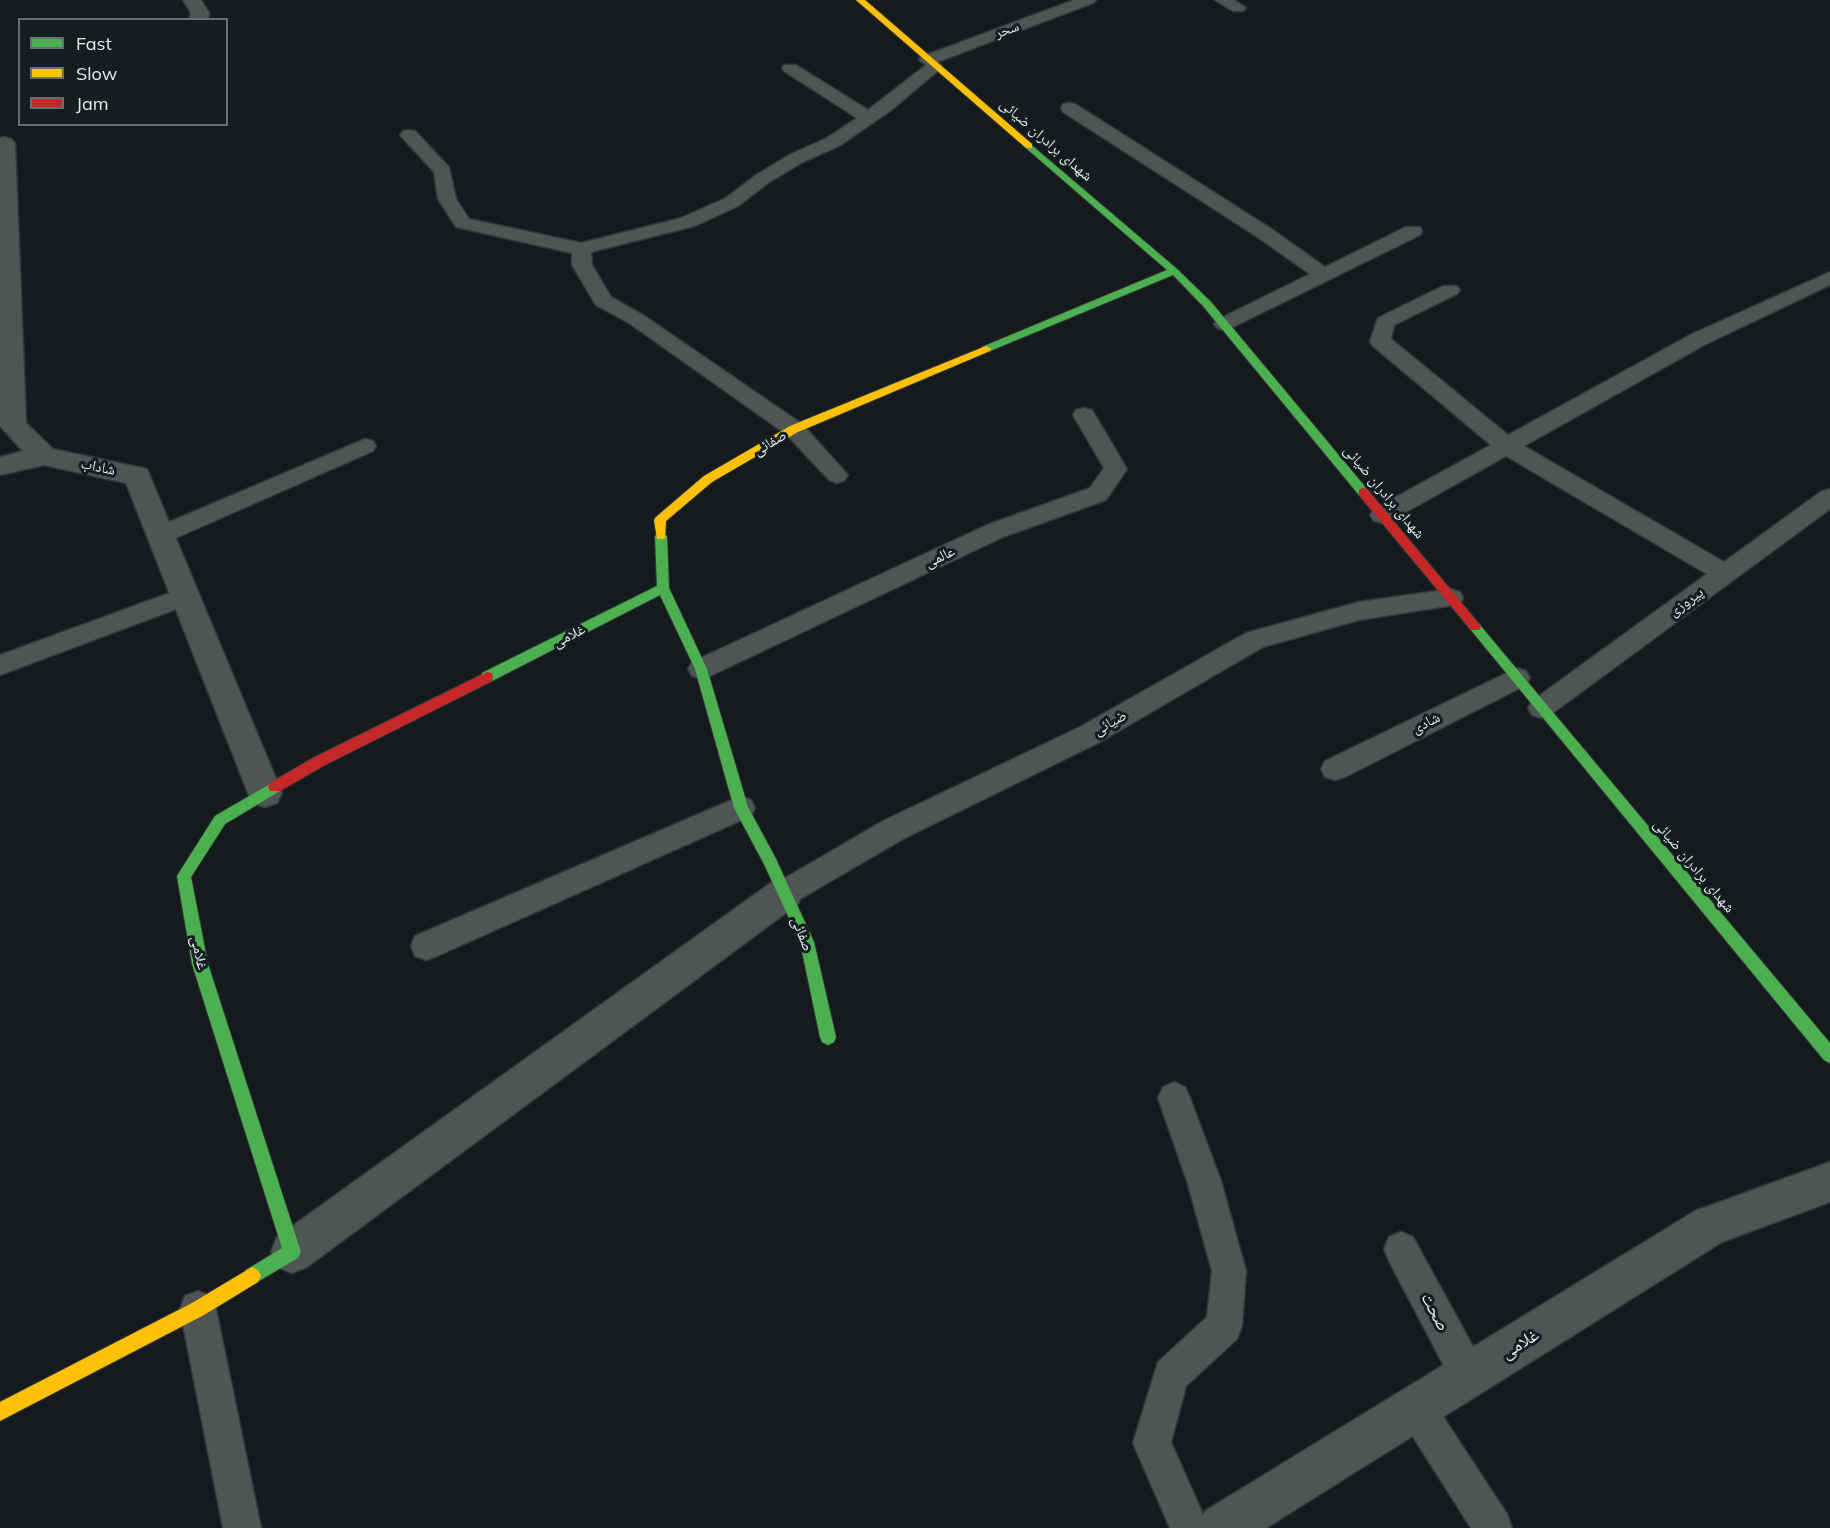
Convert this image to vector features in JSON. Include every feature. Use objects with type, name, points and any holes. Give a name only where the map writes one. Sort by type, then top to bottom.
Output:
[{"type":"street","points":[[192,0],[200,13],[199,18]]},
{"type":"street","name":"شهدای برادران ضیائی","points":[[860,0],[930,63],[1174,271],[1224,324],[1830,1055]]},
{"type":"street","points":[[2,144],[13,426],[44,456]]},
{"type":"street","points":[[794,429],[1174,271]]},
{"type":"street","name":"صفائی","points":[[794,429],[708,479],[660,520],[663,588],[701,669],[741,808],[785,893],[807,942],[828,1037]]},
{"type":"street","points":[[0,466],[44,456]]},
{"type":"street","name":"شاداب","points":[[44,456],[137,476],[265,793]]},
{"type":"street","name":"غلامی","points":[[292,1252],[200,964],[184,876],[220,820],[318,762],[663,588]]},
{"type":"street","points":[[0,1412],[198,1309],[292,1252],[785,893]]},
{"type":"street","name":"غلامی","points":[[1222,1528],[1710,1226],[1830,1182]]},
{"type":"lane","name":"سحر","points":[[930,63],[1088,0]]},
{"type":"lane","points":[[1223,0],[1238,8]]},
{"type":"lane","points":[[409,135],[443,171],[447,199],[463,223],[581,249],[697,218],[732,202],[762,179],[795,159],[833,142],[868,118],[930,63]]},
{"type":"lane","points":[[790,68],[868,118]]},
{"type":"lane","points":[[1069,108],[1263,232],[1324,275]]},
{"type":"lane","points":[[1224,324],[1413,231]]},
{"type":"lane","name":"صفائی","points":[[581,249],[582,264],[603,301],[644,325],[794,429]]},
{"type":"lane","points":[[1382,515],[1699,339],[1830,278]]},
{"type":"lane","points":[[1450,290],[1385,322],[1380,341],[1507,446],[1725,574]]},
{"type":"lane","name":"عالمی","points":[[701,669],[995,531],[1098,494],[1116,469],[1084,415]]},
{"type":"lane","points":[[794,429],[837,475]]},
{"type":"lane","points":[[161,536],[365,446]]},
{"type":"lane","name":"پیروزی","points":[[1541,708],[1725,574],[1825,506]]},
{"type":"lane","points":[[0,665],[186,596]]},
{"type":"lane","name":"ضیائی","points":[[785,893],[893,830],[1089,735],[1255,640],[1359,611],[1450,598]]},
{"type":"lane","name":"شادی","points":[[1335,769],[1517,678]]},
{"type":"lane","points":[[426,946],[741,808]]},
{"type":"lane","points":[[1174,1098],[1204,1181],[1229,1270],[1224,1326],[1171,1375],[1152,1443],[1190,1528]]},
{"type":"lane","name":"صحت","points":[[1401,1249],[1469,1376]]},
{"type":"lane","points":[[198,1309],[242,1528]]},
{"type":"lane","points":[[1416,1408],[1493,1528]]},
{"type":"traffic: fast","points":[[1029,146],[1174,271],[1207,304],[1363,492]]},
{"type":"traffic: fast","points":[[986,349],[1174,271]]},
{"type":"traffic: fast","points":[[661,536],[663,588],[701,669],[741,808],[770,861],[807,942],[828,1037]]},
{"type":"traffic: fast","points":[[487,677],[663,588]]},
{"type":"traffic: fast","points":[[1475,627],[1830,1055]]},
{"type":"traffic: fast","points":[[252,1276],[292,1252],[200,964],[184,876],[220,820],[275,787]]},
{"type":"traffic: slow","points":[[860,0],[1029,146]]},
{"type":"traffic: slow","points":[[661,536],[660,520],[708,479],[794,429],[986,349]]},
{"type":"traffic: slow","points":[[0,1412],[198,1309],[252,1276]]},
{"type":"traffic: jam","points":[[1363,492],[1475,627]]},
{"type":"traffic: jam","points":[[275,787],[318,762],[487,677]]}]
